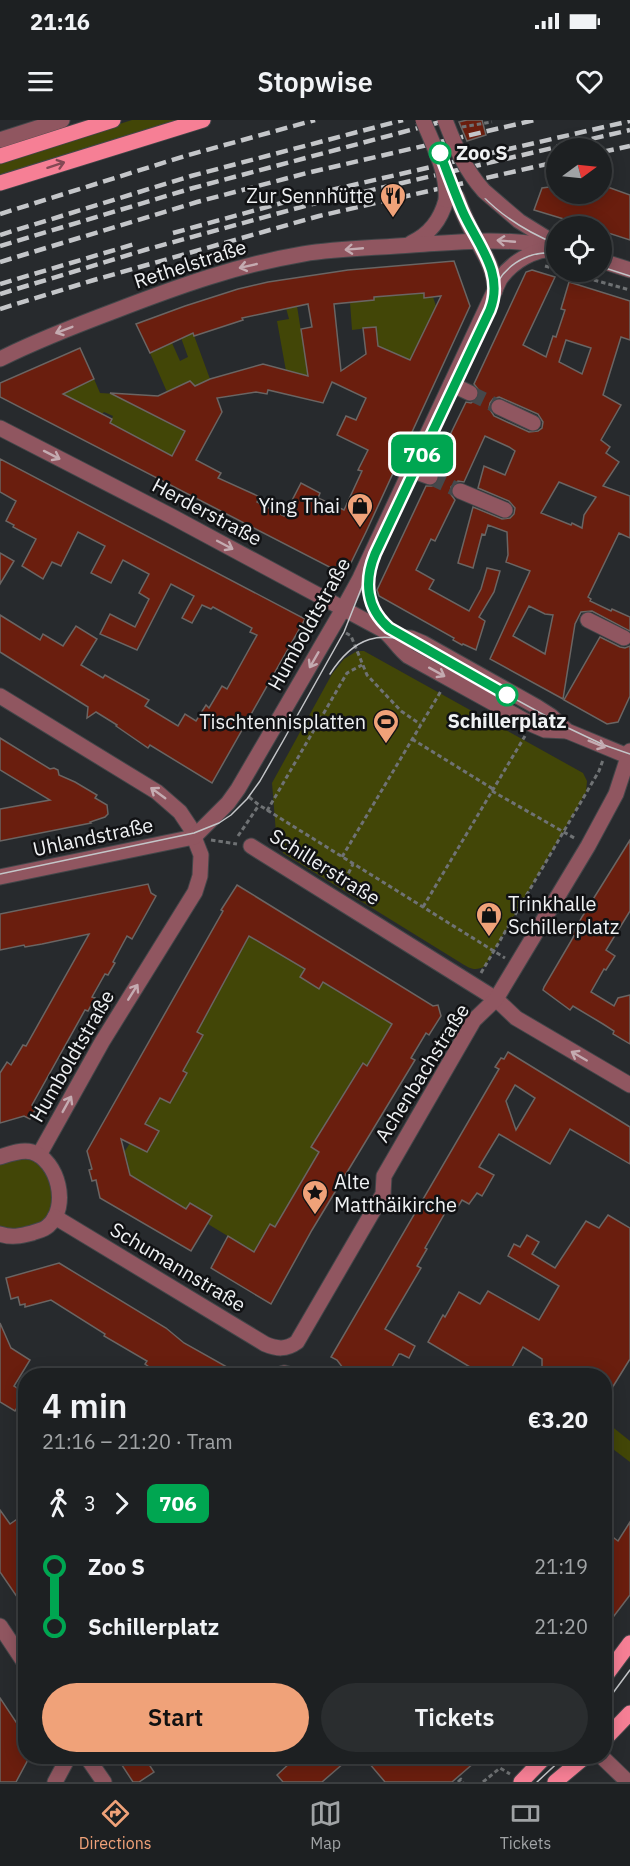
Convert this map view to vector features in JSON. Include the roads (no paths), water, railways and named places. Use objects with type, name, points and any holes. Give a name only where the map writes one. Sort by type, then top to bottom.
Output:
[{"type":"main road","points":[[0,156],[113,120]]},
{"type":"main road","points":[[0,183],[203,120]]},
{"type":"main road","points":[[612,1667],[630,1643]]},
{"type":"main road","points":[[612,1732],[630,1713]]},
{"type":"main road","points":[[522,1781],[538,1764]]},
{"type":"main road","points":[[555,1782],[576,1764]]},
{"type":"street","points":[[0,140],[62,120]]},
{"type":"street","points":[[423,120],[441,167],[448,203],[477,240],[491,266],[495,291]]},
{"type":"street","points":[[451,124],[465,166],[484,191],[546,240]]},
{"type":"street","name":"Rethelstraße","points":[[403,246],[425,235],[448,203]]},
{"type":"street","name":"Rethelstraße","points":[[0,359],[58,333],[168,290],[227,271],[306,254],[477,240],[546,246]]},
{"type":"street","name":"Humboldtstraße","points":[[39,1155],[102,1042],[195,892],[200,876],[201,855],[194,837],[228,803],[238,789],[343,609],[372,553],[495,291],[506,272],[522,258],[546,249]]},
{"type":"street","points":[[612,264],[630,270]]},
{"type":"street","points":[[451,384],[470,393]]},
{"type":"street","points":[[499,407],[533,423]]},
{"type":"street","name":"Herderstraße","points":[[0,428],[383,630],[408,656],[531,724],[545,730],[567,731]]},
{"type":"street","points":[[411,470],[430,477]]},
{"type":"street","points":[[460,491],[505,510]]},
{"type":"street","points":[[588,620],[624,638]]},
{"type":"street","name":"Herderstraße","points":[[392,637],[411,638],[423,643],[537,707],[567,731],[629,755]]},
{"type":"street","points":[[0,696],[157,792],[180,812],[194,837]]},
{"type":"street","name":"Achenbachstraße","points":[[282,1348],[292,1346],[303,1334],[383,1194],[384,1176],[474,1020],[496,999],[588,846],[616,794],[629,755]]},
{"type":"street","name":"Uhlandstraße","points":[[0,877],[194,837]]},
{"type":"street","name":"Schillerstraße","points":[[251,846],[496,999],[516,1018],[630,1085]]},
{"type":"street","points":[[0,1157],[26,1151],[45,1159],[57,1184],[60,1203],[55,1217],[47,1227],[11,1237],[0,1234]]},
{"type":"street","name":"Schumannstraße","points":[[55,1217],[265,1344],[282,1348]]},
{"type":"street","points":[[0,1626],[18,1653]]},
{"type":"street","points":[[55,1782],[65,1764]]},
{"type":"street","points":[[92,1764],[104,1782]]},
{"type":"street","points":[[610,1764],[628,1782]]},
{"type":"tunnel","points":[[470,393],[499,407]]},
{"type":"tunnel","points":[[430,477],[460,491]]},
{"type":"tram line","points":[[428,120],[457,197]]},
{"type":"tram line","points":[[441,120],[458,161],[479,192],[502,213],[546,239]]},
{"type":"tram line","name":"706","points":[[440,153],[461,208],[491,266],[494,298],[375,554],[368,576],[368,588],[374,609],[389,628],[507,695]]},
{"type":"tram line","points":[[491,298],[500,278],[515,263],[524,258],[546,253]]},
{"type":"tram line","points":[[612,270],[630,276]]},
{"type":"tram line","points":[[0,874],[194,833],[219,823],[247,799],[260,781],[344,632],[375,554],[490,310],[495,291]]},
{"type":"tram line","points":[[368,577],[369,594],[374,609],[384,623],[397,634],[566,727],[604,745],[630,754]]},
{"type":"tram line","points":[[330,674],[348,652],[358,644],[369,640],[381,637],[393,638],[421,647]]},
{"type":"tram line","points":[[612,1694],[630,1670]]},
{"type":"tram line","points":[[537,1782],[556,1764]]},
{"type":"railway","points":[[0,214],[185,156],[315,120]]},
{"type":"railway","points":[[0,235],[191,176],[403,120]]},
{"type":"railway","points":[[0,246],[193,188],[448,120]]},
{"type":"railway","points":[[0,262],[197,202],[307,173],[535,120]]},
{"type":"railway","points":[[173,233],[314,194],[630,121]]},
{"type":"railway","points":[[0,294],[148,249],[316,203],[630,130]]},
{"type":"railway","points":[[612,150],[630,146]]},
{"type":"railway","points":[[0,309],[319,216],[546,164]]},
{"type":"railway","points":[[0,284],[138,243]]},
{"type":"place","name":"Zoo S","points":[[440,153]]},
{"type":"place","name":"Zur Sennhütte","points":[[393,219]]},
{"type":"place","name":"Ying Thai","points":[[360,529]]},
{"type":"place","name":"Schillerplatz","points":[[507,695]]},
{"type":"place","name":"Tischtennisplatten","points":[[386,745]]},
{"type":"place","name":"Trinkhalle Schillerplatz","points":[[489,938]]},
{"type":"place","name":"Alte Matthäikirche","points":[[315,1216]]}]
